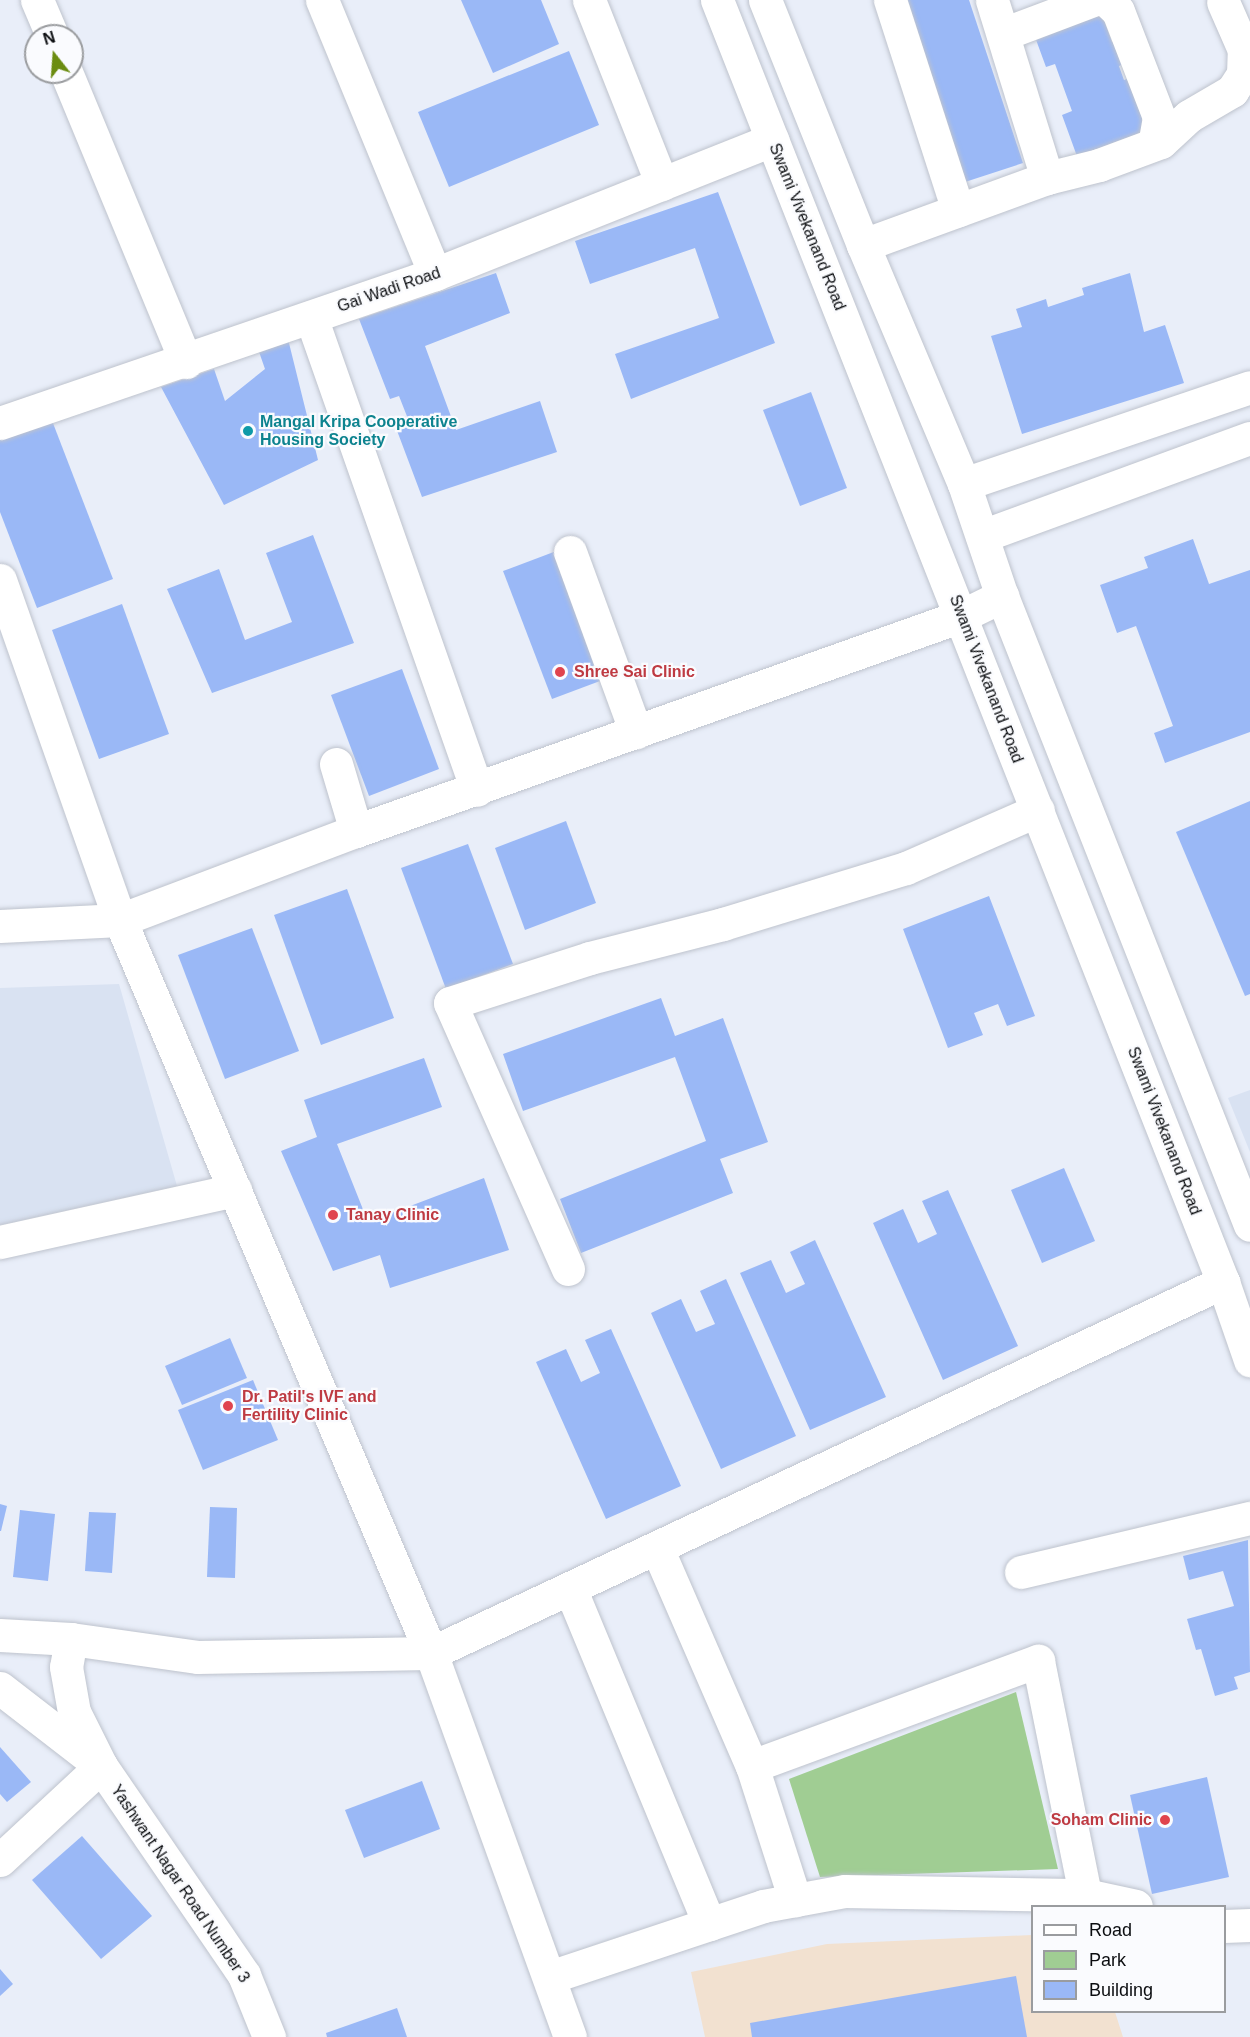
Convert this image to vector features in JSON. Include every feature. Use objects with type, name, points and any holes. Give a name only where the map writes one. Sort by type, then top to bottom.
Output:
[{"type":"street","points":[[37,0],[47,24]]},
{"type":"street","points":[[322,0],[435,274]]},
{"type":"street","points":[[589,0],[662,184]]},
{"type":"street","name":"Swami Vivekanand Road","points":[[717,0],[1223,1282],[1250,1360]]},
{"type":"street","points":[[765,0],[862,245],[964,484],[1002,596],[1250,1225]]},
{"type":"street","points":[[890,0],[958,210]]},
{"type":"street","points":[[992,0],[1047,178]]},
{"type":"street","points":[[1003,34],[1093,0]]},
{"type":"street","points":[[1106,0],[1118,11],[1160,117],[1154,144]]},
{"type":"street","points":[[862,245],[1047,178],[1099,165],[1154,144],[1189,116],[1232,91],[1243,74],[1244,50],[1223,2]]},
{"type":"street","points":[[71,84],[186,362]]},
{"type":"street","name":"Gai Wadi Road","points":[[0,423],[186,362],[435,274],[772,140]]},
{"type":"street","points":[[311,317],[477,789]]},
{"type":"street","points":[[964,484],[1250,387]]},
{"type":"street","points":[[982,536],[1250,438]]},
{"type":"street","points":[[570,552],[636,732]]},
{"type":"street","points":[[0,580],[120,920],[431,1653],[570,2037]]},
{"type":"street","points":[[0,926],[120,920],[356,831],[961,616],[1002,596]]},
{"type":"street","points":[[336,764],[356,831]]},
{"type":"street","points":[[568,1269],[450,1003],[590,958],[723,924],[906,868],[1038,810]]},
{"type":"street","points":[[0,1242],[235,1190]]},
{"type":"street","points":[[0,1635],[71,1639],[197,1657],[431,1653],[1223,1282]]},
{"type":"street","points":[[1021,1572],[1250,1518]]},
{"type":"street","points":[[657,1548],[752,1766],[795,1900]]},
{"type":"street","points":[[570,1588],[709,1924]]},
{"type":"street","points":[[71,1639],[66,1667],[74,1712],[101,1766]]},
{"type":"street","points":[[752,1766],[1038,1661],[1085,1895]]},
{"type":"street","points":[[0,1688],[101,1766]]},
{"type":"street","points":[[0,1860],[101,1766]]},
{"type":"street","name":"Yashwant Nagar Road Number 3","points":[[101,1766],[244,1975],[269,2037]]},
{"type":"street","points":[[550,1977],[763,1906],[845,1891],[1085,1895],[1131,1905]]},
{"type":"street","points":[[1226,1926],[1250,1925]]},
{"type":"shaded area","points":[[119,984],[177,1186],[0,1225],[0,988]]},
{"type":"shaded area","points":[[1250,1090],[1250,1152],[1228,1098]]},
{"type":"shaded area","points":[[1031,1935],[1031,2013],[1115,2013],[1123,2037],[705,2037],[691,1972],[827,1944]]},
{"type":"green space","points":[[1016,1692],[1058,1869],[820,1877],[789,1779]]},
{"type":"building","points":[[461,0],[541,0],[559,44],[493,73]]},
{"type":"building","points":[[903,0],[969,0],[1023,163],[962,183]]},
{"type":"building","points":[[1088,10],[1103,17],[1112,42],[1122,38],[1131,61],[1119,66],[1124,80],[1136,76],[1156,130],[1078,159],[1062,115],[1072,111],[1055,64],[1046,67],[1035,37]]},
{"type":"building","points":[[569,51],[599,125],[449,187],[418,112]]},
{"type":"building","points":[[718,192],[775,343],[631,399],[615,354],[719,318],[695,248],[590,284],[575,241]]},
{"type":"building","points":[[496,273],[510,313],[425,346],[456,430],[540,401],[557,452],[422,497],[396,428],[410,424],[399,396],[390,399],[359,319]]},
{"type":"building","points":[[1130,273],[1144,332],[1165,325],[1184,383],[1022,434],[991,336],[1022,327],[1016,309],[1046,299],[1048,307],[1084,295],[1082,288]]},
{"type":"building","name":"Mangal Kripa Cooperative Housing Society","points":[[287,335],[318,460],[224,505],[161,387],[214,369],[225,401],[265,369],[257,346]]},
{"type":"building","points":[[811,392],[847,488],[800,506],[763,410]]},
{"type":"building","points":[[51,418],[113,579],[37,608],[0,512],[0,438]]},
{"type":"building","points":[[313,535],[354,643],[212,693],[167,589],[219,569],[245,640],[292,622],[266,553]]},
{"type":"building","points":[[1193,539],[1209,584],[1250,570],[1250,732],[1165,763],[1154,733],[1173,726],[1136,626],[1117,633],[1100,585],[1148,568],[1144,557]]},
{"type":"building","points":[[559,550],[608,678],[552,699],[503,571]]},
{"type":"building","points":[[122,604],[169,734],[99,759],[52,630]]},
{"type":"building","points":[[402,669],[439,769],[369,796],[331,695]]},
{"type":"building","points":[[1250,801],[1250,994],[1245,996],[1176,832]]},
{"type":"building","points":[[566,821],[596,903],[525,930],[495,848]]},
{"type":"building","points":[[468,844],[513,964],[446,989],[401,868]]},
{"type":"building","points":[[347,889],[394,1018],[321,1045],[274,915]]},
{"type":"building","points":[[989,896],[1035,1016],[1007,1026],[998,1004],[974,1013],[983,1035],[948,1048],[903,929]]},
{"type":"building","points":[[252,928],[299,1051],[225,1079],[178,955]]},
{"type":"building","points":[[661,998],[675,1036],[723,1018],[768,1142],[720,1159],[733,1193],[581,1253],[560,1199],[706,1141],[675,1057],[523,1111],[503,1054]]},
{"type":"building","points":[[424,1058],[442,1107],[337,1144],[368,1222],[484,1178],[509,1250],[390,1288],[380,1255],[333,1271],[281,1151],[317,1137],[304,1100]]},
{"type":"building","points":[[1064,1168],[1095,1241],[1042,1263],[1011,1190]]},
{"type":"building","points":[[948,1190],[1018,1346],[943,1380],[873,1223],[903,1209],[918,1243],[937,1234],[922,1201]]},
{"type":"building","points":[[815,1240],[886,1397],[810,1430],[740,1273],[771,1260],[786,1293],[805,1284],[790,1252]]},
{"type":"building","points":[[726,1279],[796,1436],[721,1469],[651,1313],[681,1299],[696,1332],[715,1324],[700,1291]]},
{"type":"building","points":[[611,1329],[681,1486],[606,1519],[536,1362],[566,1349],[581,1382],[600,1373],[585,1340]]},
{"type":"building","points":[[230,1338],[247,1378],[182,1405],[165,1366]]},
{"type":"building","points":[[253,1380],[278,1440],[203,1470],[178,1410]]},
{"type":"building","points":[[0,1504],[7,1506],[1,1531],[0,1531]]},
{"type":"building","points":[[210,1507],[237,1508],[235,1578],[207,1577]]},
{"type":"building","points":[[20,1510],[55,1514],[48,1581],[13,1577]]},
{"type":"building","points":[[89,1512],[116,1513],[112,1573],[85,1571]]},
{"type":"building","points":[[1248,1540],[1250,1672],[1234,1677],[1238,1689],[1215,1696],[1201,1649],[1196,1650],[1187,1619],[1234,1606],[1223,1571],[1189,1580],[1183,1556]]},
{"type":"building","points":[[0,1747],[31,1782],[7,1802],[0,1794]]},
{"type":"building","points":[[1207,1777],[1229,1877],[1152,1894],[1130,1795]]},
{"type":"building","points":[[422,1781],[440,1829],[364,1858],[345,1810]]},
{"type":"building","points":[[82,1836],[152,1916],[101,1959],[32,1880]]},
{"type":"building","points":[[0,1969],[13,1984],[0,1996]]},
{"type":"building","points":[[1016,1976],[1027,2037],[752,2037],[750,2023]]},
{"type":"building","points":[[397,2008],[407,2037],[327,2037],[326,2033]]},
{"type":"place","name":"Mangal Kripa Cooperative Housing Society","points":[[248,431]]},
{"type":"place","name":"Shree Sai Clinic","points":[[560,672]]},
{"type":"place","name":"Tanay Clinic","points":[[333,1215]]},
{"type":"place","name":"Dr. Patil's IVF and Fertility Clinic","points":[[228,1406]]},
{"type":"place","name":"Soham Clinic","points":[[1165,1820]]}]
